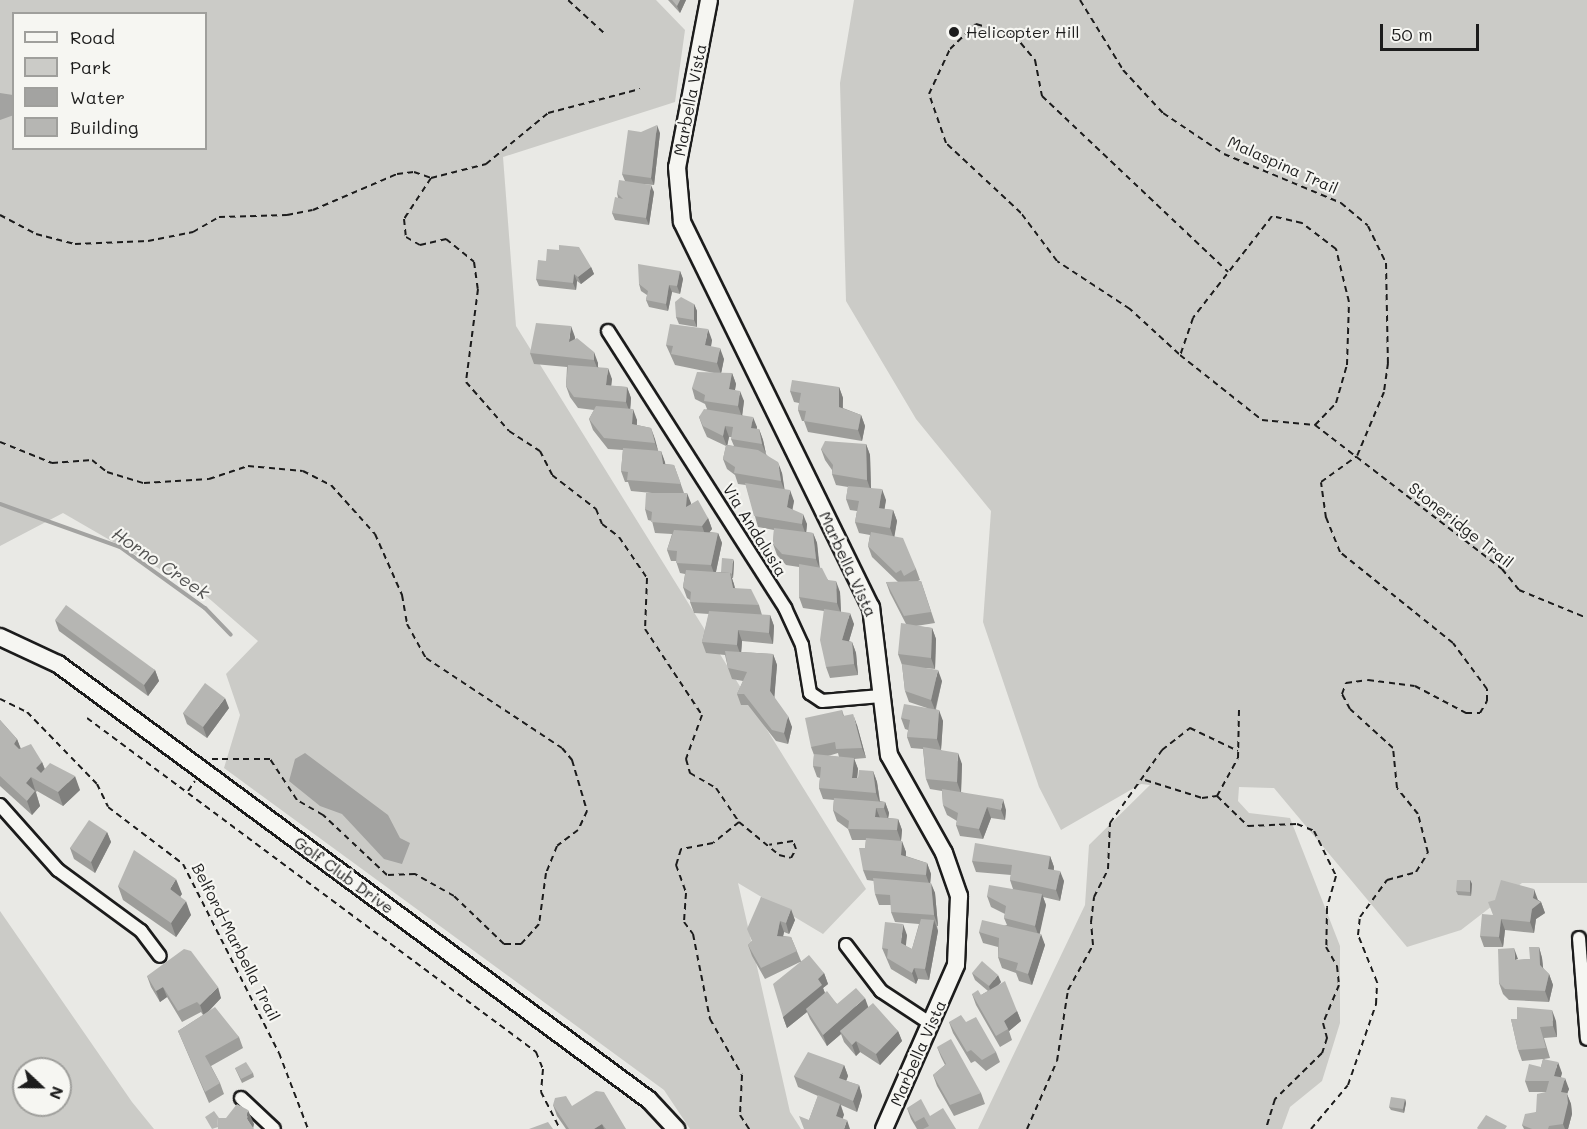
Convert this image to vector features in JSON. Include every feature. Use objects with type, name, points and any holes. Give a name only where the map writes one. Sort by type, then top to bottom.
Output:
[{"type":"street","name":"Marbella Vista","points":[[709,0],[677,167],[682,222],[871,607],[881,696],[893,765],[944,853],[959,896],[956,966],[884,1129]]},
{"type":"street","name":"Via Andalusia","points":[[608,331],[785,608],[802,645],[810,693],[822,701],[881,696]]},
{"type":"street","name":"Golf Club Drive","points":[[0,637],[58,664],[649,1100],[676,1129]]},
{"type":"street","points":[[0,805],[58,870],[141,931],[160,956]]},
{"type":"street","points":[[1579,938],[1587,1039]]},
{"type":"street","points":[[846,945],[881,992],[931,1024]]},
{"type":"street","points":[[241,1098],[274,1129]]},
{"type":"path","points":[[568,0],[600,23],[605,34]]},
{"type":"path","name":"Malaspina Trail","points":[[1080,0],[1123,70],[1163,113],[1224,154],[1341,203],[1368,226],[1386,263],[1388,363],[1384,392],[1357,456]]},
{"type":"path","points":[[1180,355],[1193,318],[1272,216],[1302,223],[1336,249],[1349,302],[1347,365],[1336,403],[1315,425],[1262,420],[1180,355],[1130,309],[1057,261],[1021,213],[946,143],[929,93],[950,49],[976,24],[1014,35],[1035,60],[1042,96],[1228,272]]},
{"type":"path","points":[[0,215],[75,244],[148,241],[193,232],[219,217],[313,210],[397,174],[414,172],[431,178],[486,164],[548,113],[640,89]]},
{"type":"path","points":[[431,178],[404,219],[406,237],[420,245],[446,239],[474,262],[478,289],[466,382],[509,431],[540,452],[552,475],[596,509],[602,524],[619,537],[647,578],[645,629],[702,715],[686,759],[690,773],[716,788],[740,822],[769,846],[791,858],[796,849],[793,841],[769,846]]},
{"type":"path","name":"Stoneridge Trail","points":[[1315,425],[1502,569],[1519,590],[1587,618]]},
{"type":"path","points":[[0,442],[52,463],[92,460],[107,472],[144,483],[208,479],[248,466],[303,471],[331,485],[375,534],[402,595],[407,624],[426,658],[562,748],[572,760],[587,811],[578,830],[557,846],[546,873],[539,924],[521,944],[504,944],[454,896],[415,874],[387,874],[323,815],[297,800],[270,759],[211,755],[188,791]]},
{"type":"path","points":[[1311,1129],[1348,1085],[1376,1004],[1377,982],[1358,935],[1360,917],[1387,880],[1416,872],[1428,853],[1418,814],[1397,788],[1393,748],[1350,709],[1342,694],[1346,683],[1368,680],[1416,686],[1466,713],[1480,713],[1487,701],[1487,689],[1453,643],[1340,552],[1326,518],[1321,482],[1357,456]]},
{"type":"path","name":"Belford-Marbella Trail","points":[[0,699],[27,712],[97,784],[108,807],[183,864],[279,1053],[308,1129]]},
{"type":"path","points":[[1217,796],[1238,751],[1239,709]]},
{"type":"path","points":[[87,718],[536,1052],[543,1069],[541,1092],[560,1129]]},
{"type":"path","points":[[1027,1129],[1057,1061],[1068,990],[1093,945],[1090,922],[1094,897],[1108,869],[1110,823],[1145,780],[1162,750],[1190,728],[1238,751]]},
{"type":"path","points":[[1145,780],[1202,798],[1217,796]]},
{"type":"path","points":[[1217,796],[1248,826],[1297,824],[1314,831],[1336,876],[1327,908],[1326,946],[1337,966],[1339,985],[1323,1023],[1327,1038],[1322,1053],[1275,1099],[1266,1129]]},
{"type":"path","points":[[740,822],[713,843],[681,849],[676,865],[686,893],[684,922],[693,934],[710,1019],[742,1075],[740,1115],[749,1129]]},
{"type":"green space","points":[[0,0],[656,0],[685,30],[675,102],[503,157],[516,326],[866,889],[823,934],[738,883],[790,1112],[801,1129],[690,1129],[664,1090],[224,768],[240,715],[226,674],[258,641],[205,595],[63,513],[0,546]]},
{"type":"green space","points":[[854,0],[1587,0],[1587,883],[1522,883],[1461,930],[1407,947],[1274,788],[1239,787],[1238,801],[1249,813],[1290,818],[1340,946],[1340,1023],[1322,1081],[1290,1107],[1282,1129],[978,1129],[1085,905],[1089,845],[1150,785],[1141,784],[1061,830],[1039,787],[983,622],[991,511],[916,419],[846,301],[840,83]]},
{"type":"green space","points":[[0,911],[132,1102],[154,1129],[0,1129]]},
{"type":"water","points":[[0,93],[12,95],[12,116],[0,120]]},
{"type":"water","points":[[305,753],[388,815],[400,838],[410,843],[402,864],[384,859],[342,814],[320,806],[289,781],[295,759]]},
{"type":"building","points":[[672,0],[680,0],[677,6]]},
{"type":"building","points":[[657,125],[651,178],[622,174],[628,130],[641,132]]},
{"type":"building","points":[[619,180],[651,185],[646,218],[612,213],[615,197],[623,199],[617,193]]},
{"type":"building","points":[[559,245],[579,247],[591,267],[578,277],[574,274],[573,283],[536,279],[538,260],[546,261],[547,249],[559,250]]},
{"type":"building","points":[[638,264],[680,271],[677,286],[669,285],[666,304],[646,300],[648,291],[639,284]]},
{"type":"building","points":[[681,297],[694,304],[694,320],[676,317],[675,302]]},
{"type":"building","points":[[536,323],[571,326],[569,342],[577,338],[594,352],[594,360],[530,353]]},
{"type":"building","points":[[670,324],[708,329],[705,345],[720,348],[717,363],[671,354],[673,346],[666,345]]},
{"type":"building","points":[[568,365],[608,368],[606,385],[627,387],[626,402],[574,397],[566,386]]},
{"type":"building","points":[[697,372],[732,373],[729,389],[740,391],[738,406],[704,401],[705,395],[692,388]]},
{"type":"building","points":[[792,380],[839,387],[839,407],[861,415],[858,430],[804,421],[806,411],[798,410],[801,393],[790,391]]},
{"type":"building","points":[[596,406],[633,409],[632,424],[651,428],[655,443],[604,438],[589,419]]},
{"type":"building","points":[[704,409],[753,417],[751,428],[759,429],[762,444],[731,439],[733,427],[725,426],[723,436],[703,426],[699,417]]},
{"type":"building","points":[[825,441],[866,444],[867,480],[832,474],[833,465],[821,449]]},
{"type":"building","points":[[726,445],[758,450],[778,462],[781,481],[734,473],[735,467],[723,459]]},
{"type":"building","points":[[623,448],[661,451],[663,464],[674,465],[681,484],[627,480],[628,472],[621,471]]},
{"type":"building","points":[[745,483],[790,490],[787,507],[803,514],[802,524],[754,516]]},
{"type":"building","points":[[848,486],[882,489],[879,508],[893,510],[890,528],[855,522],[859,501],[846,499]]},
{"type":"building","points":[[646,493],[687,493],[686,507],[698,500],[708,518],[702,526],[651,522],[652,512],[645,509]]},
{"type":"building","points":[[774,528],[813,533],[816,559],[782,554],[773,544]]},
{"type":"building","points":[[674,530],[718,533],[711,565],[676,563],[677,551],[667,550]]},
{"type":"building","points":[[871,532],[903,538],[916,569],[904,576],[901,570],[896,573],[868,546]]},
{"type":"building","points":[[722,558],[733,559],[732,574],[721,572]]},
{"type":"building","points":[[799,564],[822,568],[828,580],[836,581],[837,603],[799,597]]},
{"type":"building","points":[[686,570],[730,573],[733,588],[751,589],[759,605],[690,602],[691,592],[683,587]]},
{"type":"building","points":[[921,581],[931,612],[904,616],[886,582]]},
{"type":"building","points":[[66,605],[155,670],[144,685],[55,620]]},
{"type":"building","points":[[824,609],[850,613],[842,640],[852,642],[854,664],[826,667],[820,640]]},
{"type":"building","points":[[709,611],[770,615],[769,633],[738,630],[737,645],[702,642]]},
{"type":"building","points":[[901,623],[932,628],[931,658],[898,654]]},
{"type":"building","points":[[725,651],[773,654],[770,691],[788,716],[784,733],[772,730],[744,694],[737,694],[747,672],[728,668]]},
{"type":"building","points":[[902,664],[938,670],[931,700],[905,691]]},
{"type":"building","points":[[205,683],[225,698],[203,727],[183,713]]},
{"type":"building","points":[[904,704],[939,710],[937,739],[907,737],[910,720],[901,718]]},
{"type":"building","points":[[842,710],[843,716],[853,714],[862,748],[836,749],[835,742],[811,747],[805,718]]},
{"type":"building","points":[[0,720],[17,739],[14,744],[19,749],[31,744],[42,762],[36,768],[41,773],[50,763],[75,776],[58,792],[31,777],[26,783],[35,791],[27,801],[0,776]]},
{"type":"building","points":[[923,747],[958,753],[957,782],[926,779]]},
{"type":"building","points":[[814,754],[854,758],[852,778],[858,778],[859,770],[873,771],[876,793],[819,788],[821,767],[813,766]]},
{"type":"building","points":[[942,789],[1003,799],[1001,810],[987,807],[979,829],[956,825],[958,813],[943,805]]},
{"type":"building","points":[[834,798],[885,802],[884,808],[876,808],[875,817],[898,819],[897,830],[848,829],[849,821],[833,810]]},
{"type":"building","points":[[89,820],[107,832],[91,862],[70,848]]},
{"type":"building","points":[[866,838],[902,841],[901,855],[927,863],[926,875],[863,870],[859,848],[865,848]]},
{"type":"building","points":[[975,843],[1050,856],[1048,869],[1060,871],[1056,890],[1010,880],[1012,865],[972,861]]},
{"type":"building","points":[[134,850],[176,879],[170,889],[186,901],[171,923],[118,886]]},
{"type":"building","points":[[873,878],[931,883],[934,915],[891,912],[890,895],[875,894]]},
{"type":"building","points":[[1457,880],[1470,880],[1470,892],[1456,891]]},
{"type":"building","points":[[1501,880],[1534,889],[1533,898],[1541,902],[1532,909],[1530,922],[1501,919],[1499,937],[1480,936],[1482,914],[1493,915],[1488,902],[1495,900]]},
{"type":"building","points":[[989,885],[1042,894],[1035,926],[1004,918],[1006,906],[987,896]]},
{"type":"building","points":[[761,897],[791,909],[786,923],[780,921],[777,936],[791,937],[797,951],[761,968],[748,945],[752,941],[747,929]]},
{"type":"building","points":[[921,919],[934,920],[925,969],[914,968],[912,973],[887,958],[888,949],[882,948],[885,922],[903,924],[901,943],[912,949]]},
{"type":"building","points":[[982,920],[1041,934],[1028,974],[1016,970],[1018,963],[998,957],[999,938],[979,932]]},
{"type":"building","points":[[1529,947],[1539,947],[1540,965],[1549,974],[1545,991],[1505,989],[1499,983],[1498,949],[1514,948],[1515,960],[1530,959]]},
{"type":"building","points":[[184,949],[191,951],[218,987],[200,1005],[197,1002],[178,1011],[163,987],[156,991],[147,976]]},
{"type":"building","points":[[809,955],[824,973],[818,979],[822,985],[783,1017],[773,984]]},
{"type":"building","points":[[982,961],[998,975],[989,986],[972,973]]},
{"type":"building","points":[[1005,981],[1017,1011],[1004,1021],[1008,1029],[996,1036],[972,994],[978,990],[981,995]]},
{"type":"building","points":[[856,988],[865,998],[823,1035],[806,1009],[827,991],[837,1004]]},
{"type":"building","points":[[873,1003],[898,1031],[876,1054],[856,1041],[852,1045],[840,1031]]},
{"type":"building","points":[[215,1007],[239,1037],[205,1056],[220,1083],[205,1092],[178,1031]]},
{"type":"building","points":[[1517,1007],[1552,1010],[1553,1026],[1540,1027],[1546,1048],[1518,1050],[1511,1019],[1517,1019]]},
{"type":"building","points":[[961,1015],[966,1022],[976,1017],[996,1052],[982,1060],[971,1050],[967,1052],[949,1022]]},
{"type":"building","points":[[951,1039],[981,1093],[950,1105],[933,1075],[946,1064],[937,1047]]},
{"type":"building","points":[[808,1052],[844,1065],[839,1078],[859,1085],[853,1101],[794,1076]]},
{"type":"building","points":[[1543,1059],[1558,1062],[1554,1076],[1565,1078],[1561,1092],[1567,1093],[1568,1103],[1563,1124],[1549,1126],[1548,1129],[1532,1129],[1522,1125],[1525,1114],[1536,1112],[1537,1094],[1546,1092],[1549,1081],[1525,1081],[1529,1064],[1541,1067]]},
{"type":"building","points":[[246,1062],[253,1073],[241,1079],[235,1068]]},
{"type":"building","points":[[596,1091],[604,1092],[626,1129],[606,1129],[602,1124],[594,1129],[569,1129],[553,1105],[555,1098],[566,1096],[572,1106]]},
{"type":"building","points":[[818,1095],[840,1104],[836,1116],[847,1120],[844,1129],[804,1129],[799,1116],[809,1120]]},
{"type":"building","points":[[1391,1097],[1405,1099],[1403,1109],[1389,1107]]},
{"type":"building","points":[[921,1099],[930,1116],[943,1108],[956,1129],[923,1129],[929,1126],[924,1117],[915,1122],[907,1108]]},
{"type":"building","points":[[237,1104],[248,1110],[247,1119],[254,1129],[218,1129],[217,1118],[226,1118]]},
{"type":"building","points":[[214,1111],[219,1118],[217,1118],[218,1127],[212,1129],[205,1117]]},
{"type":"building","points":[[1486,1115],[1507,1126],[1505,1129],[1478,1129]]},
{"type":"building","points":[[548,1122],[553,1129],[529,1129]]},
{"type":"waterway","name":"Horno Creek","points":[[0,504],[120,547],[205,608],[231,635]]},
{"type":"place","name":"Helicopter Hill","points":[[954,32]]}]
